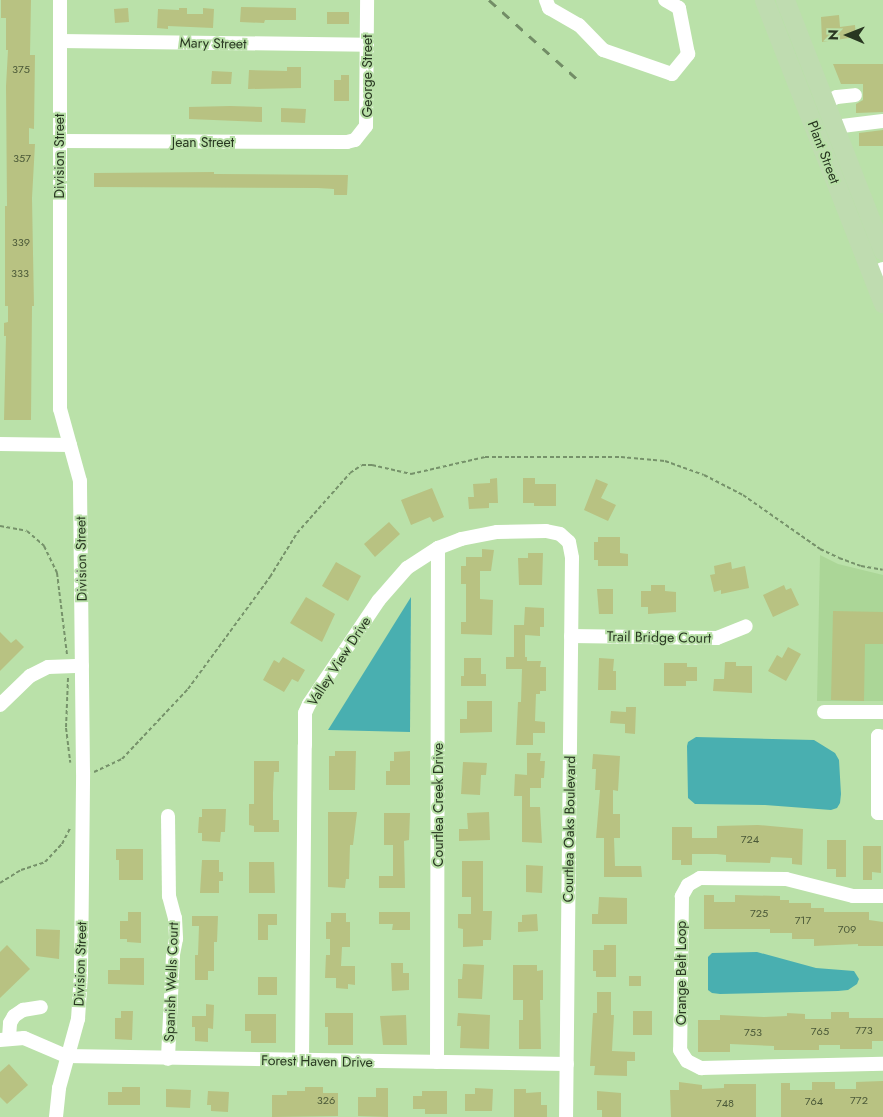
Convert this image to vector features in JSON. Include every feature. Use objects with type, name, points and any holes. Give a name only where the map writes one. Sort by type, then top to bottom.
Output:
[{"type":"main road","name":"Plant Street","points":[[764,0],[877,272],[883,304]]},
{"type":"main road","name":"Plant Street","points":[[785,0],[883,250]]},
{"type":"street","name":"Division Street","points":[[56,1117],[59,1088],[66,1056],[78,1019],[81,974],[82,666],[80,481],[60,409],[60,0]]},
{"type":"street","name":"George Street","points":[[347,142],[355,140],[366,126],[367,0]]},
{"type":"street","points":[[546,0],[550,8],[580,25],[603,50],[672,74],[688,54],[678,8],[664,0]]},
{"type":"street","name":"Mary Street","points":[[60,41],[366,45]]},
{"type":"street","points":[[825,103],[836,97],[855,95]]},
{"type":"street","points":[[834,126],[883,122]]},
{"type":"street","name":"Jean Street","points":[[60,141],[347,142]]},
{"type":"street","points":[[0,444],[70,445]]},
{"type":"street","name":"Valley View Drive","points":[[302,1061],[305,713],[309,704],[379,600],[406,568],[438,548],[460,539],[497,532],[546,530],[560,534],[568,542]]},
{"type":"street","name":"Courtlea Oaks Boulevard","points":[[566,1117],[572,558],[568,542]]},
{"type":"street","name":"Courtlea Creek Drive","points":[[437,1062],[438,548]]},
{"type":"street","name":"Trail Bridge Court","points":[[571,636],[717,638],[746,626]]},
{"type":"street","points":[[3,697],[30,676],[48,667],[82,666]]},
{"type":"street","points":[[824,712],[879,712]]},
{"type":"street","points":[[883,736],[878,736],[878,813],[883,813]]},
{"type":"street","name":"Spanish Wells Court","points":[[168,816],[169,896],[175,918],[176,939],[168,1059]]},
{"type":"street","name":"Orange Belt Loop","points":[[883,896],[853,896],[786,879],[700,878],[688,885],[682,896],[680,1050],[687,1061],[701,1068],[883,1064]]},
{"type":"street","points":[[40,1007],[23,1010],[14,1016],[4,1039],[24,1038],[66,1056]]},
{"type":"street","name":"Forest Haven Drive","points":[[66,1056],[567,1064]]},
{"type":"path","points":[[0,526],[27,531],[44,546],[57,574],[67,659]]},
{"type":"path","points":[[68,676],[66,728],[71,769]]},
{"type":"path","points":[[0,883],[21,870],[46,862],[62,844],[70,828]]},
{"type":"shaded area","points":[[820,555],[838,564],[883,575],[883,701],[817,701]]},
{"type":"water","points":[[411,597],[410,732],[328,730]]},
{"type":"water","points":[[696,737],[814,740],[835,753],[839,760],[840,803],[837,808],[831,810],[765,805],[695,804],[688,798],[687,746],[688,742]]},
{"type":"water","points":[[757,952],[816,968],[854,971],[859,979],[857,984],[848,990],[838,991],[720,994],[712,993],[708,990],[708,957],[712,953]]},
{"type":"building","points":[[1,0],[31,0],[30,55],[35,55],[34,129],[29,128],[29,144],[35,144],[32,198],[34,306],[32,306],[31,420],[4,420],[6,336],[4,336],[4,323],[8,322],[8,306],[5,306],[5,206],[7,206],[6,86],[8,50],[6,50],[6,18],[1,18]]},
{"type":"building","points":[[241,7],[296,8],[296,20],[265,20],[264,23],[240,22]]},
{"type":"building","points":[[128,8],[129,22],[115,23],[114,9]]},
{"type":"building","points":[[179,8],[187,8],[187,14],[203,14],[203,8],[214,9],[213,28],[168,26],[168,29],[157,28],[158,9],[179,10]]},
{"type":"building","points":[[327,12],[349,12],[349,24],[327,24]]},
{"type":"building","points":[[839,15],[840,27],[855,25],[856,37],[822,42],[821,17]]},
{"type":"building","points":[[833,64],[883,64],[883,112],[856,113],[856,104],[863,100],[863,84],[841,84]]},
{"type":"building","points":[[287,67],[301,67],[301,88],[248,89],[249,70],[287,71]]},
{"type":"building","points":[[212,71],[232,72],[231,84],[211,84]]},
{"type":"building","points":[[341,75],[349,75],[349,101],[334,101],[334,80],[341,80]]},
{"type":"building","points":[[189,107],[262,107],[262,122],[189,119]]},
{"type":"building","points":[[281,108],[306,109],[305,123],[281,122]]},
{"type":"building","points":[[883,130],[883,146],[859,146],[859,133]]},
{"type":"building","points":[[214,172],[214,174],[348,175],[347,195],[334,195],[334,189],[318,188],[94,187],[94,173]]},
{"type":"building","points":[[497,478],[498,503],[489,503],[489,508],[469,509],[468,497],[474,497],[473,484],[490,483],[490,479]]},
{"type":"building","points":[[523,478],[535,478],[535,484],[556,484],[556,506],[534,506],[534,503],[523,503]]},
{"type":"building","points":[[596,479],[608,484],[601,498],[616,505],[608,521],[584,510]]},
{"type":"building","points":[[432,488],[444,517],[433,522],[430,517],[411,525],[401,500]]},
{"type":"building","points":[[389,522],[400,534],[375,557],[364,544]]},
{"type":"building","points":[[598,537],[620,537],[620,553],[628,554],[628,566],[598,566],[598,560],[594,560],[594,542],[598,542]]},
{"type":"building","points":[[482,549],[494,550],[491,571],[480,571],[480,599],[493,600],[492,635],[461,634],[461,622],[466,622],[466,584],[461,584],[461,566],[466,566],[466,557],[482,557]]},
{"type":"building","points":[[528,553],[543,553],[542,585],[519,585],[518,558],[528,558]]},
{"type":"building","points":[[336,562],[361,576],[348,601],[322,586]]},
{"type":"building","points":[[731,562],[732,569],[745,566],[749,588],[721,594],[721,590],[714,592],[710,575],[715,574],[714,566]]},
{"type":"building","points":[[651,585],[665,585],[665,591],[676,592],[676,612],[648,614],[648,607],[641,607],[641,591],[651,591]]},
{"type":"building","points":[[784,585],[786,590],[791,588],[799,605],[773,617],[763,595]]},
{"type":"building","points":[[597,589],[613,589],[613,614],[599,614]]},
{"type":"building","points":[[306,597],[335,614],[322,642],[290,623]]},
{"type":"building","points":[[525,607],[544,608],[544,627],[540,627],[540,636],[525,635],[525,657],[527,657],[527,661],[541,661],[540,667],[546,667],[546,691],[540,691],[540,694],[536,694],[535,721],[545,722],[545,733],[533,733],[533,745],[516,745],[518,702],[521,702],[522,669],[506,669],[506,657],[514,657],[514,625],[524,625]]},
{"type":"building","points":[[833,611],[883,612],[883,644],[865,644],[864,701],[831,700]]},
{"type":"building","points":[[0,632],[11,643],[16,639],[24,647],[0,671]]},
{"type":"building","points":[[788,647],[801,654],[786,681],[768,671],[777,655],[782,658]]},
{"type":"building","points":[[283,657],[305,670],[298,682],[292,679],[284,692],[263,680],[274,660],[279,663]]},
{"type":"building","points":[[464,658],[481,658],[481,674],[486,674],[486,686],[461,686],[461,676],[464,676]]},
{"type":"building","points":[[599,658],[614,659],[613,671],[616,671],[616,690],[598,690]]},
{"type":"building","points":[[725,662],[736,662],[736,666],[752,666],[752,693],[713,691],[714,679],[724,679]]},
{"type":"building","points":[[664,663],[687,663],[687,667],[697,667],[697,681],[686,681],[686,686],[664,686]]},
{"type":"building","points":[[467,701],[492,701],[492,732],[460,733],[460,719],[467,719]]},
{"type":"building","points":[[626,707],[636,707],[635,734],[625,733],[625,724],[610,723],[611,711],[626,712]]},
{"type":"building","points":[[335,751],[356,751],[355,790],[329,790],[329,756],[335,756]]},
{"type":"building","points":[[410,751],[410,785],[386,785],[386,771],[390,771],[390,761],[394,761],[394,752]]},
{"type":"building","points":[[527,753],[541,753],[540,761],[545,761],[544,778],[541,778],[541,788],[530,788],[530,807],[540,807],[542,843],[522,842],[522,796],[514,796],[515,774],[527,775]]},
{"type":"building","points":[[593,754],[620,756],[618,791],[613,790],[613,814],[620,814],[620,838],[614,838],[615,866],[641,866],[642,877],[604,877],[604,838],[596,838],[600,790],[595,790],[596,769],[592,769]]},
{"type":"building","points":[[254,761],[279,761],[279,772],[274,772],[273,820],[279,820],[279,832],[254,832],[254,826],[249,825],[249,804],[254,804]]},
{"type":"building","points":[[463,762],[487,763],[486,775],[481,775],[480,795],[461,794]]},
{"type":"building","points":[[202,809],[226,809],[225,832],[221,832],[220,842],[202,841],[202,833],[198,833],[199,817],[202,817]]},
{"type":"building","points":[[328,812],[357,812],[353,845],[350,845],[349,879],[346,879],[345,888],[328,887]]},
{"type":"building","points":[[489,812],[490,840],[459,841],[459,829],[468,829],[467,813]]},
{"type":"building","points":[[384,813],[410,813],[409,840],[404,841],[405,888],[379,888],[379,876],[393,876],[393,845],[384,845]]},
{"type":"building","points":[[758,825],[803,829],[802,865],[792,864],[792,858],[771,857],[770,863],[726,862],[726,855],[717,854],[692,854],[692,865],[681,865],[681,860],[672,860],[672,827],[692,827],[692,838],[717,838],[717,826]]},
{"type":"building","points":[[827,840],[846,840],[846,877],[836,877],[836,869],[827,869]]},
{"type":"building","points":[[863,846],[881,846],[881,873],[872,872],[872,880],[863,880]]},
{"type":"building","points":[[116,849],[143,849],[143,880],[119,880],[119,860],[116,860]]},
{"type":"building","points":[[202,860],[219,860],[219,872],[223,872],[223,881],[219,881],[219,893],[200,893]]},
{"type":"building","points":[[462,861],[483,861],[483,911],[492,911],[491,940],[483,940],[483,946],[463,947],[463,929],[458,928],[458,914],[471,914],[471,897],[462,897]]},
{"type":"building","points":[[249,862],[274,862],[275,893],[249,893]]},
{"type":"building","points":[[526,865],[543,866],[542,893],[526,892]]},
{"type":"building","points":[[704,895],[714,895],[714,902],[735,902],[735,895],[780,896],[780,900],[789,900],[789,903],[811,903],[811,908],[824,908],[824,912],[869,912],[869,920],[883,922],[883,946],[858,946],[858,944],[814,946],[814,939],[792,939],[792,933],[770,933],[770,929],[704,929]]},
{"type":"building","points":[[599,897],[627,898],[627,924],[592,924],[592,914],[598,914]]},
{"type":"building","points":[[128,912],[141,912],[141,943],[127,942],[127,939],[120,939],[120,921],[128,921]]},
{"type":"building","points":[[379,912],[410,912],[410,930],[392,930],[393,924],[379,924]]},
{"type":"building","points":[[331,913],[346,913],[346,922],[350,922],[350,947],[342,947],[341,966],[355,966],[355,985],[348,984],[348,989],[336,988],[336,978],[325,978],[326,955],[330,955],[330,939],[326,939],[326,922],[331,922]]},
{"type":"building","points":[[258,914],[277,914],[277,925],[268,925],[268,940],[258,940]]},
{"type":"building","points":[[537,914],[538,931],[518,932],[518,922],[522,922],[522,915]]},
{"type":"building","points":[[192,916],[218,916],[217,942],[214,942],[214,971],[208,971],[208,980],[195,980],[195,955],[198,955],[199,926],[192,926]]},
{"type":"building","points":[[36,929],[60,930],[59,959],[36,956]]},
{"type":"building","points":[[7,945],[30,969],[0,998],[0,952]]},
{"type":"building","points":[[604,945],[616,945],[616,977],[596,977],[596,971],[593,971],[593,950],[604,950]]},
{"type":"building","points":[[120,958],[144,958],[144,985],[108,984],[108,970],[120,970]]},
{"type":"building","points":[[391,963],[403,963],[403,973],[409,973],[409,990],[392,991]]},
{"type":"building","points":[[463,964],[484,965],[482,999],[458,998],[458,979],[462,979]]},
{"type":"building","points":[[513,965],[537,965],[537,971],[543,970],[543,1000],[540,1000],[541,1049],[519,1049],[519,1020],[523,1020],[523,1000],[513,1000]]},
{"type":"building","points":[[629,976],[641,976],[641,986],[629,986]]},
{"type":"building","points":[[258,977],[277,977],[277,995],[258,995]]},
{"type":"building","points":[[597,992],[611,992],[611,1015],[614,1015],[612,1051],[635,1052],[635,1061],[627,1061],[627,1076],[594,1075],[595,1066],[590,1066],[593,1013],[597,1013]]},
{"type":"building","points":[[206,1004],[214,1005],[213,1029],[208,1028],[208,1042],[195,1041],[195,1027],[192,1027],[192,1016],[206,1016]]},
{"type":"building","points":[[121,1011],[133,1011],[132,1040],[115,1039],[115,1018],[121,1018]]},
{"type":"building","points":[[633,1011],[652,1011],[652,1035],[633,1035]]},
{"type":"building","points":[[831,1012],[849,1012],[849,1018],[883,1018],[883,1041],[872,1041],[872,1049],[840,1049],[840,1045],[819,1045],[819,1050],[774,1050],[774,1046],[730,1044],[730,1052],[698,1052],[698,1020],[720,1020],[720,1015],[764,1017],[787,1016],[787,1013],[805,1014],[805,1019],[831,1019]]},
{"type":"building","points":[[325,1013],[353,1013],[353,1045],[328,1045],[328,1027],[325,1027]]},
{"type":"building","points":[[458,1013],[490,1015],[489,1049],[460,1048],[461,1026],[457,1026]]},
{"type":"building","points":[[245,1014],[276,1014],[276,1043],[251,1043],[251,1031],[245,1031]]},
{"type":"building","points":[[406,1015],[407,1045],[383,1045],[380,1016]]},
{"type":"building","points":[[9,1064],[28,1085],[7,1104],[0,1097],[0,1072]]},
{"type":"building","points":[[883,1081],[883,1117],[781,1117],[781,1083],[790,1083],[790,1090],[812,1090],[812,1082],[835,1082],[835,1089],[856,1089],[856,1082]]},
{"type":"building","points":[[679,1082],[702,1085],[702,1089],[724,1088],[724,1084],[756,1084],[756,1117],[671,1117],[670,1090],[679,1090]]},
{"type":"building","points":[[122,1087],[140,1087],[140,1105],[108,1105],[108,1092],[122,1092]]},
{"type":"building","points":[[305,1087],[323,1087],[323,1093],[338,1093],[338,1116],[272,1117],[272,1095],[287,1095],[287,1091],[305,1091]]},
{"type":"building","points":[[376,1088],[388,1088],[388,1117],[358,1116],[358,1097],[376,1097]]},
{"type":"building","points":[[475,1088],[493,1089],[492,1111],[465,1111],[465,1094],[475,1094]]},
{"type":"building","points":[[166,1089],[191,1090],[190,1108],[166,1107]]},
{"type":"building","points":[[514,1089],[526,1089],[526,1093],[541,1092],[541,1105],[547,1105],[547,1117],[514,1117]]},
{"type":"building","points":[[208,1091],[229,1092],[228,1112],[211,1111],[211,1105],[207,1105]]},
{"type":"building","points":[[422,1091],[447,1091],[447,1114],[425,1114],[425,1109],[413,1109],[413,1096],[422,1096]]},
{"type":"building","points":[[597,1091],[621,1093],[621,1117],[602,1117],[602,1110],[597,1110]]},
{"type":"railway","points":[[489,0],[576,78]]}]
